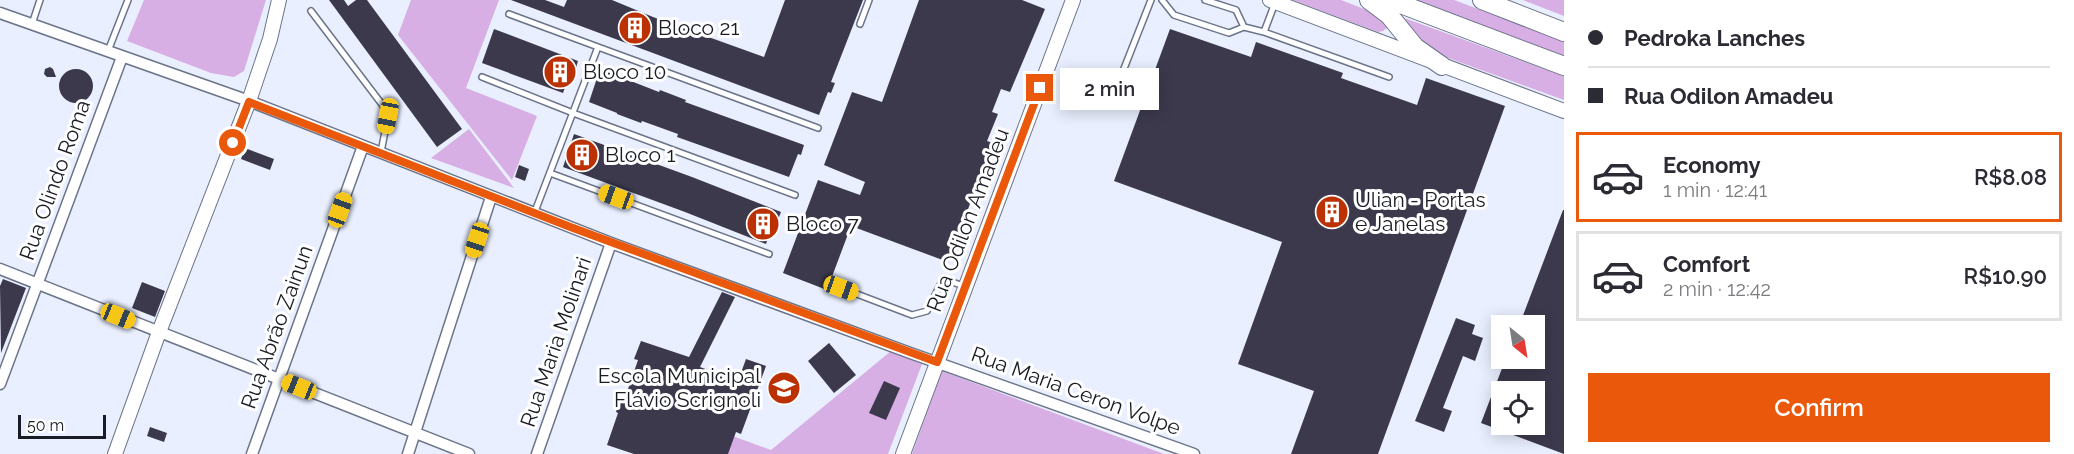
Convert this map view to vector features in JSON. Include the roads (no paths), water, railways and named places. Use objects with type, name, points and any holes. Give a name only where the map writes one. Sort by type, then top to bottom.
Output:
[{"type":"highway","points":[[1369,0],[1389,15],[1415,47],[1442,66]]},
{"type":"highway","points":[[1390,0],[1564,66]]},
{"type":"highway","points":[[1482,0],[1564,32]]},
{"type":"street","points":[[115,454],[159,332],[249,102],[270,39],[279,0]]},
{"type":"street","name":"Rua Odilon Amadeu","points":[[903,454],[1073,0]]},
{"type":"street","points":[[1273,1],[1564,111]]},
{"type":"street","name":"Rua Maria Ceron Volpe","points":[[0,14],[249,102],[611,243],[1194,454]]},
{"type":"street","name":"Rua Olindo Roma","points":[[0,384],[122,57]]},
{"type":"street","name":"Rua Abrão Zainun","points":[[252,454],[363,146]]},
{"type":"street","points":[[408,454],[490,197]]},
{"type":"street","name":"Rua Maria Molinari","points":[[537,454],[611,243]]},
{"type":"street","points":[[0,269],[469,454]]},
{"type":"lane","points":[[32,24],[40,0]]},
{"type":"lane","points":[[108,51],[128,0]]},
{"type":"lane","points":[[860,24],[869,0]]},
{"type":"lane","points":[[1112,99],[1151,0]]},
{"type":"lane","points":[[1162,0],[1174,15],[1229,33],[1244,27],[1264,32],[1389,76]]},
{"type":"lane","points":[[1205,0],[1236,10],[1244,27]]},
{"type":"lane","points":[[1264,32],[1273,1]]},
{"type":"lane","points":[[311,12],[373,89],[384,107],[388,116],[381,153]]},
{"type":"lane","points":[[509,14],[818,128]]},
{"type":"lane","points":[[534,214],[598,48]]},
{"type":"lane","points":[[482,77],[795,195]]},
{"type":"lane","points":[[550,173],[769,254]]},
{"type":"lane","points":[[841,288],[912,315],[927,311],[941,283],[949,281],[966,286]]},
{"type":"place","name":"Bloco 21","points":[[635,28]]},
{"type":"place","name":"Bloco 10","points":[[560,72]]},
{"type":"place","name":"Bloco 1","points":[[582,155]]},
{"type":"place","name":"Ulian - Portas e Janelas","points":[[1332,212]]},
{"type":"place","name":"Bloco 7","points":[[763,224]]},
{"type":"place","name":"Escola Municipal Flávio Scrignoli","points":[[784,388]]}]
